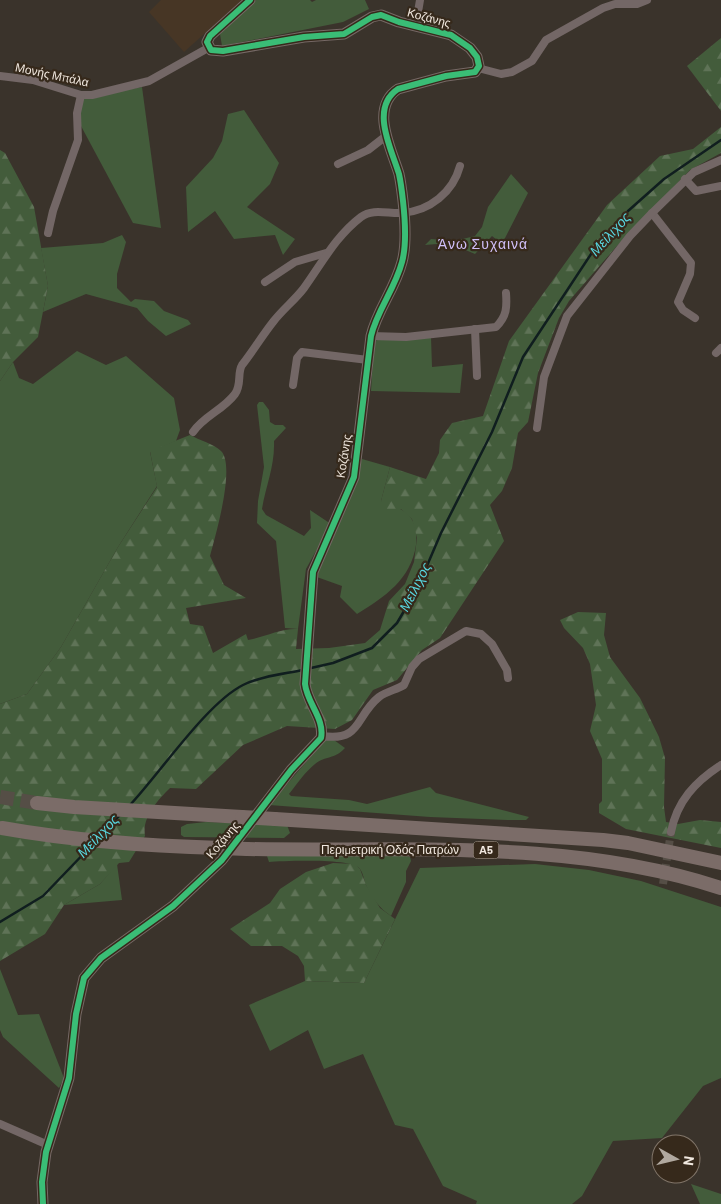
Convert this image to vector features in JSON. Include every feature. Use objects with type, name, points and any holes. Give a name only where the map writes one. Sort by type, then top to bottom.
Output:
[{"type":"highway","name":"Περιμετρική Οδός Πατρών","points":[[37,803],[603,840],[637,844],[721,863]]},
{"type":"highway","name":"Περιμετρική Οδός Πατρών","points":[[2,828],[127,845],[248,849],[491,850],[538,853],[651,870],[721,888]]},
{"type":"street","points":[[208,48],[207,42],[210,36],[250,0]]},
{"type":"street","points":[[418,12],[420,0]]},
{"type":"street","points":[[478,68],[500,74],[512,72],[532,61],[546,40],[602,8],[616,4],[633,5],[647,0]]},
{"type":"street","name":"Κοζάνης","points":[[43,1204],[42,1182],[48,1145],[69,1078],[76,1014],[84,978],[101,958],[173,906],[222,860],[291,770],[317,744],[322,736],[321,722],[305,690],[306,653],[313,572],[354,478],[371,336],[377,315],[403,260],[403,213],[400,176],[386,136],[386,105],[396,90],[422,81],[474,72],[478,68],[479,61],[473,51],[451,34],[381,16],[372,17],[344,34],[304,38],[223,51],[208,48]]},
{"type":"street","name":"Μονής Μπάλα","points":[[0,76],[33,80],[81,95],[106,92],[149,81],[208,48]]},
{"type":"street","points":[[48,233],[53,212],[72,163],[78,140],[77,113],[81,95]]},
{"type":"street","points":[[338,164],[368,150],[386,136]]},
{"type":"street","points":[[537,428],[544,377],[567,316],[619,249],[685,179],[694,172],[721,160]]},
{"type":"street","points":[[193,432],[199,424],[220,410],[234,395],[240,383],[241,367],[274,320],[303,288],[326,253],[361,218],[369,212],[403,213],[429,204],[443,196],[454,183],[460,166]]},
{"type":"street","points":[[685,179],[696,191],[721,186]]},
{"type":"street","points":[[652,213],[691,263],[690,274],[678,302],[683,310],[694,318]]},
{"type":"street","points":[[266,282],[295,262],[326,253]]},
{"type":"street","points":[[371,336],[406,337],[496,327],[504,319],[507,312],[506,292]]},
{"type":"street","points":[[475,329],[477,376]]},
{"type":"street","points":[[294,385],[297,358],[302,352],[368,360]]},
{"type":"street","points":[[322,736],[339,736],[354,731],[376,700],[384,693],[404,685],[418,659],[463,632],[478,633],[490,641],[500,655],[508,678]]},
{"type":"street","points":[[671,832],[678,808],[686,795],[721,765]]},
{"type":"street","points":[[0,1124],[48,1145]]},
{"type":"shaded area","points":[[161,0],[242,0],[184,52],[149,12]]},
{"type":"green space","points":[[256,0],[310,0],[312,2],[316,0],[365,0],[369,9],[343,22],[222,46],[220,34]]},
{"type":"green space","points":[[721,38],[721,111],[687,66]]},
{"type":"green space","points":[[142,87],[161,228],[133,223],[79,119],[82,98]]},
{"type":"green space","points":[[244,110],[279,163],[270,184],[247,207],[295,239],[283,255],[275,235],[234,239],[215,211],[188,232],[186,187],[213,158],[222,141],[228,114]]},
{"type":"green space","points":[[721,127],[721,153],[690,170],[616,247],[569,301],[559,318],[538,373],[528,422],[518,433],[512,468],[502,491],[490,505],[504,541],[440,638],[422,650],[397,680],[373,690],[352,720],[335,729],[287,726],[243,745],[196,789],[170,788],[160,798],[148,816],[145,836],[129,862],[119,863],[100,884],[64,905],[45,934],[0,961],[0,704],[27,694],[61,647],[118,547],[157,487],[150,451],[190,435],[221,451],[225,459],[226,471],[223,502],[210,556],[224,585],[246,598],[186,608],[190,624],[203,626],[213,653],[246,634],[248,640],[292,629],[298,629],[296,649],[329,648],[365,643],[380,630],[389,601],[405,584],[414,562],[417,538],[412,519],[401,509],[388,514],[381,501],[390,467],[426,479],[439,453],[440,440],[452,423],[483,416],[509,341],[607,205],[660,156],[693,149]]},
{"type":"green space","points":[[0,150],[5,153],[34,207],[48,286],[38,337],[13,362],[0,381]]},
{"type":"green space","points":[[511,174],[528,193],[502,244],[492,236],[475,254],[449,243],[425,245],[431,239],[454,241],[475,236],[482,227],[488,207]]},
{"type":"green space","points":[[122,235],[126,242],[117,274],[117,288],[131,302],[135,299],[154,301],[164,311],[188,320],[191,324],[166,336],[148,321],[137,308],[86,294],[43,312],[48,286],[41,248],[103,243]]},
{"type":"green space","points":[[431,337],[432,367],[463,364],[460,393],[371,391],[374,341],[381,339]]},
{"type":"green space","points":[[77,351],[106,365],[126,356],[174,398],[180,430],[176,441],[150,452],[157,486],[118,547],[61,647],[27,694],[0,704],[0,381],[13,362],[19,378],[33,384]]},
{"type":"green space","points":[[259,402],[263,402],[269,410],[270,422],[275,425],[283,425],[286,428],[274,441],[272,467],[262,509],[266,515],[304,536],[311,528],[310,510],[331,524],[306,569],[298,629],[285,628],[276,541],[257,523],[258,501],[264,467],[257,405]]},
{"type":"green space","points":[[362,459],[390,467],[381,501],[398,508],[411,518],[416,532],[416,542],[409,568],[403,577],[387,594],[357,614],[340,597],[342,586],[314,576]]},
{"type":"green space","points":[[578,612],[606,613],[604,635],[610,657],[640,698],[659,737],[665,758],[664,807],[666,822],[678,824],[700,820],[721,822],[721,848],[626,829],[599,813],[599,804],[602,801],[602,759],[590,731],[596,705],[590,664],[583,648],[564,628],[560,620]]},
{"type":"green space","points":[[325,740],[334,740],[345,748],[341,752],[319,761],[311,767],[289,794],[291,796],[349,800],[367,804],[430,787],[436,793],[529,817],[526,820],[507,820],[430,817],[269,805]]},
{"type":"green space","points":[[206,822],[287,825],[290,833],[284,838],[184,837],[181,835],[181,827],[187,824]]},
{"type":"green space","points":[[267,856],[406,856],[410,857],[411,861],[406,871],[406,882],[391,916],[376,902],[367,888],[360,869],[355,866],[345,863],[318,861],[269,862]]},
{"type":"green space","points":[[333,863],[355,864],[360,869],[366,885],[380,908],[395,919],[364,983],[305,981],[304,966],[298,956],[282,946],[251,946],[230,929],[270,903],[280,889],[306,872]]},
{"type":"green space","points":[[117,864],[122,900],[64,905],[100,884]]},
{"type":"green space","points":[[535,864],[589,870],[641,881],[721,907],[721,1078],[703,1086],[665,1134],[651,1134],[651,1139],[613,1141],[582,1196],[572,1204],[476,1204],[477,1201],[443,1186],[413,1129],[395,1125],[363,1054],[324,1069],[308,1030],[270,1051],[249,1005],[305,981],[364,983],[420,868]]},
{"type":"green space","points":[[0,969],[18,1015],[39,1014],[64,1078],[59,1088],[3,1037],[0,1030]]},
{"type":"green space","points":[[691,1184],[721,1194],[721,1204],[700,1204]]},
{"type":"waterway","name":"Μείλιχος","points":[[311,668],[333,663],[372,648],[397,623],[417,589],[441,533],[492,432],[523,357],[597,245],[628,211],[664,179],[721,140]]},
{"type":"waterway","name":"Μείλιχος","points":[[130,805],[199,722],[229,694],[257,679],[303,670]]},
{"type":"waterway","name":"Μείλιχος","points":[[101,835],[121,814]]},
{"type":"waterway","name":"Μείλιχος","points":[[0,922],[43,896],[92,845]]},
{"type":"tunnel","points":[[0,797],[37,803]]},
{"type":"tunnel","points":[[663,884],[671,832]]},
{"type":"cycle path","points":[[43,1204],[42,1182],[46,1152],[69,1078],[76,1014],[84,978],[101,958],[173,906],[222,860],[291,770],[321,738],[320,724],[306,691],[305,684],[313,572],[354,477],[371,336],[377,317],[399,272],[405,247],[405,223],[401,188],[399,174],[385,130],[385,107],[389,97],[398,89],[446,76],[475,72],[479,66],[477,57],[470,48],[451,35],[399,22],[381,15],[372,17],[344,34],[304,37],[223,51],[211,50],[207,42],[210,36],[250,0]]},
{"type":"district","name":"Άνω Συχαινά","points":[[483,244]]}]
